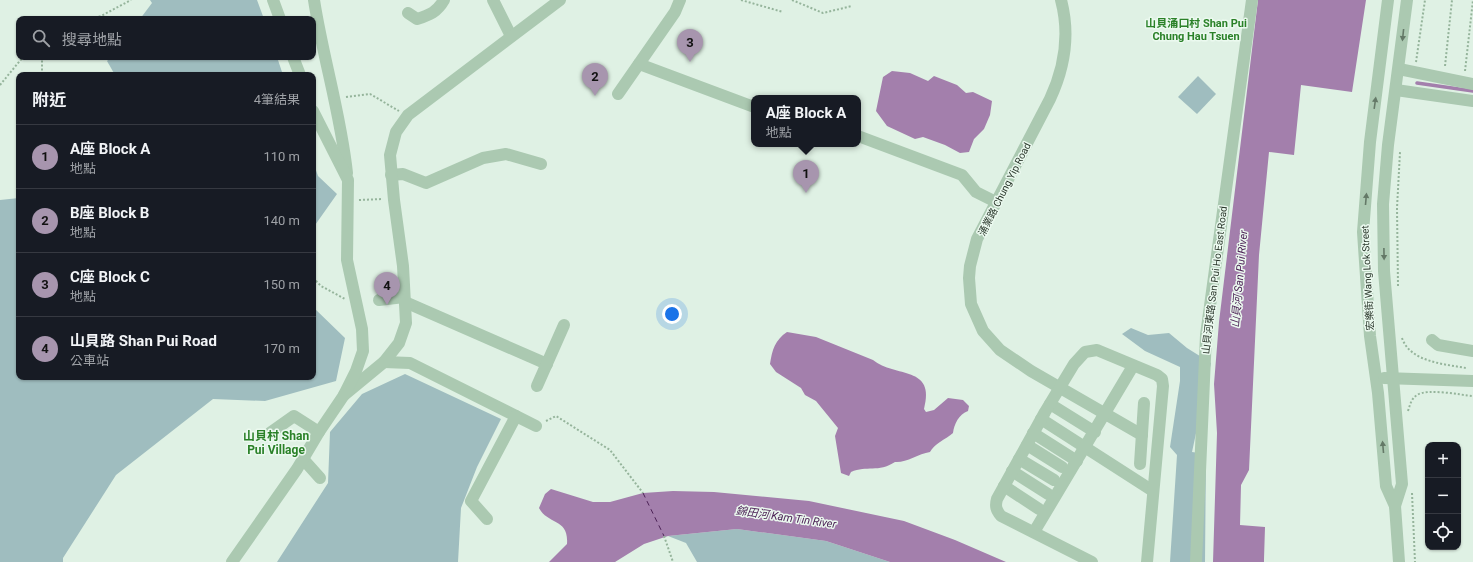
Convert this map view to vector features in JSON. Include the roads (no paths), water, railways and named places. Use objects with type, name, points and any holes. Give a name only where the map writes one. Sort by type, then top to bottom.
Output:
[{"type":"street","points":[[273,0],[279,16]]},
{"type":"street","points":[[232,562],[303,460],[319,432],[344,395],[356,371],[363,351],[362,329],[347,260],[348,180],[344,142],[320,43],[314,0]]},
{"type":"street","points":[[408,13],[417,19],[432,14],[439,8],[444,0]]},
{"type":"street","points":[[493,0],[511,36]]},
{"type":"street","points":[[344,395],[384,362],[399,343],[406,324],[403,266],[391,175],[390,154],[396,132],[408,115],[560,0]]},
{"type":"street","points":[[618,94],[676,12],[680,0]]},
{"type":"street","name":"涌業路 Chung Yip Road","points":[[1061,0],[1065,21],[1065,41],[1059,77],[1050,99],[978,239],[973,253],[969,278],[971,304],[978,322],[991,340],[1021,364],[1142,434]]},
{"type":"street","name":"山貝河東路 San Pui Ho East Road","points":[[1196,562],[1206,335],[1252,0]]},
{"type":"street","name":"宏樂街 Wang Lok Street","points":[[1388,0],[1370,142],[1363,232],[1370,336],[1376,377],[1386,486],[1395,506],[1400,562]]},
{"type":"street","name":"宏樂街 Wang Lok Street","points":[[1395,506],[1402,484],[1384,271],[1383,204],[1407,0]]},
{"type":"street","points":[[294,60],[299,72]]},
{"type":"street","points":[[639,64],[751,106]]},
{"type":"street","points":[[1399,69],[1473,84]]},
{"type":"street","points":[[1396,90],[1473,101]]},
{"type":"street","points":[[316,117],[348,180]]},
{"type":"street","points":[[861,137],[962,175],[976,192],[996,202]]},
{"type":"street","points":[[391,175],[403,174],[426,183],[483,158],[506,154],[541,164]]},
{"type":"street","points":[[379,300],[405,299],[547,364]]},
{"type":"street","points":[[537,386],[564,325]]},
{"type":"street","points":[[1432,340],[1438,345],[1473,351]]},
{"type":"street","points":[[1092,562],[1001,516],[996,510],[997,499],[1050,404],[1079,357],[1091,350],[1097,350],[1157,375],[1162,379],[1163,386],[1147,562]]},
{"type":"street","points":[[384,362],[410,363],[536,426]]},
{"type":"street","points":[[1034,532],[1042,511],[1070,466],[1095,432],[1134,366]]},
{"type":"street","points":[[1376,377],[1473,381]]},
{"type":"street","points":[[1050,404],[1095,432]]},
{"type":"street","points":[[1140,464],[1144,404]]},
{"type":"street","points":[[270,433],[294,416],[319,432]]},
{"type":"street","points":[[487,519],[471,501],[516,416]]},
{"type":"street","points":[[1042,419],[1153,491]]},
{"type":"street","points":[[1034,433],[1070,466]]},
{"type":"street","points":[[1027,445],[1070,466]]},
{"type":"street","points":[[1019,459],[1054,480]]},
{"type":"street","points":[[303,460],[320,478]]},
{"type":"street","points":[[1012,471],[1048,494]]},
{"type":"street","points":[[1004,486],[1042,511]]},
{"type":"water","name":"山貝河 San Pui River","points":[[1258,0],[1366,0],[1352,92],[1301,85],[1294,155],[1269,152],[1259,255],[1249,470],[1241,485],[1240,525],[1265,527],[1264,562],[1213,562],[1217,433],[1214,384],[1219,322]]},
{"type":"water","points":[[892,71],[910,73],[928,81],[934,76],[957,85],[966,93],[973,92],[992,101],[990,115],[984,129],[974,139],[969,152],[960,153],[945,145],[923,137],[915,139],[887,126],[876,111],[883,77]]},
{"type":"water","points":[[787,332],[816,337],[919,379],[924,385],[926,395],[924,409],[926,412],[934,410],[948,398],[963,400],[969,406],[968,411],[962,414],[954,426],[953,433],[937,444],[930,452],[883,467],[857,470],[851,472],[849,476],[841,473],[835,436],[838,428],[816,401],[805,395],[801,388],[776,372],[770,364],[777,342]]},
{"type":"water","name":"錦田河 Kam Tin River","points":[[551,489],[593,502],[610,502],[643,493],[673,491],[714,492],[809,501],[904,521],[955,540],[1006,562],[890,562],[826,541],[737,529],[668,536],[644,544],[615,562],[549,562],[567,544],[565,530],[547,517],[539,508],[545,494]]},
{"type":"waterway","points":[[1417,83],[1473,91]]},
{"type":"place","name":"C座 Block C","points":[[690,62]]},
{"type":"place","name":"B座 Block B","points":[[595,96]]},
{"type":"place","name":"A座 Block A","points":[[806,193]]},
{"type":"place","name":"山貝路 Shan Pui Road","points":[[387,305]]},
{"type":"district","name":"山貝涌口村 Shan Pui Chung Hau Tsuen","points":[[1196,29]]},
{"type":"district","name":"山貝村 Shan Pui Village","points":[[276,443]]}]
